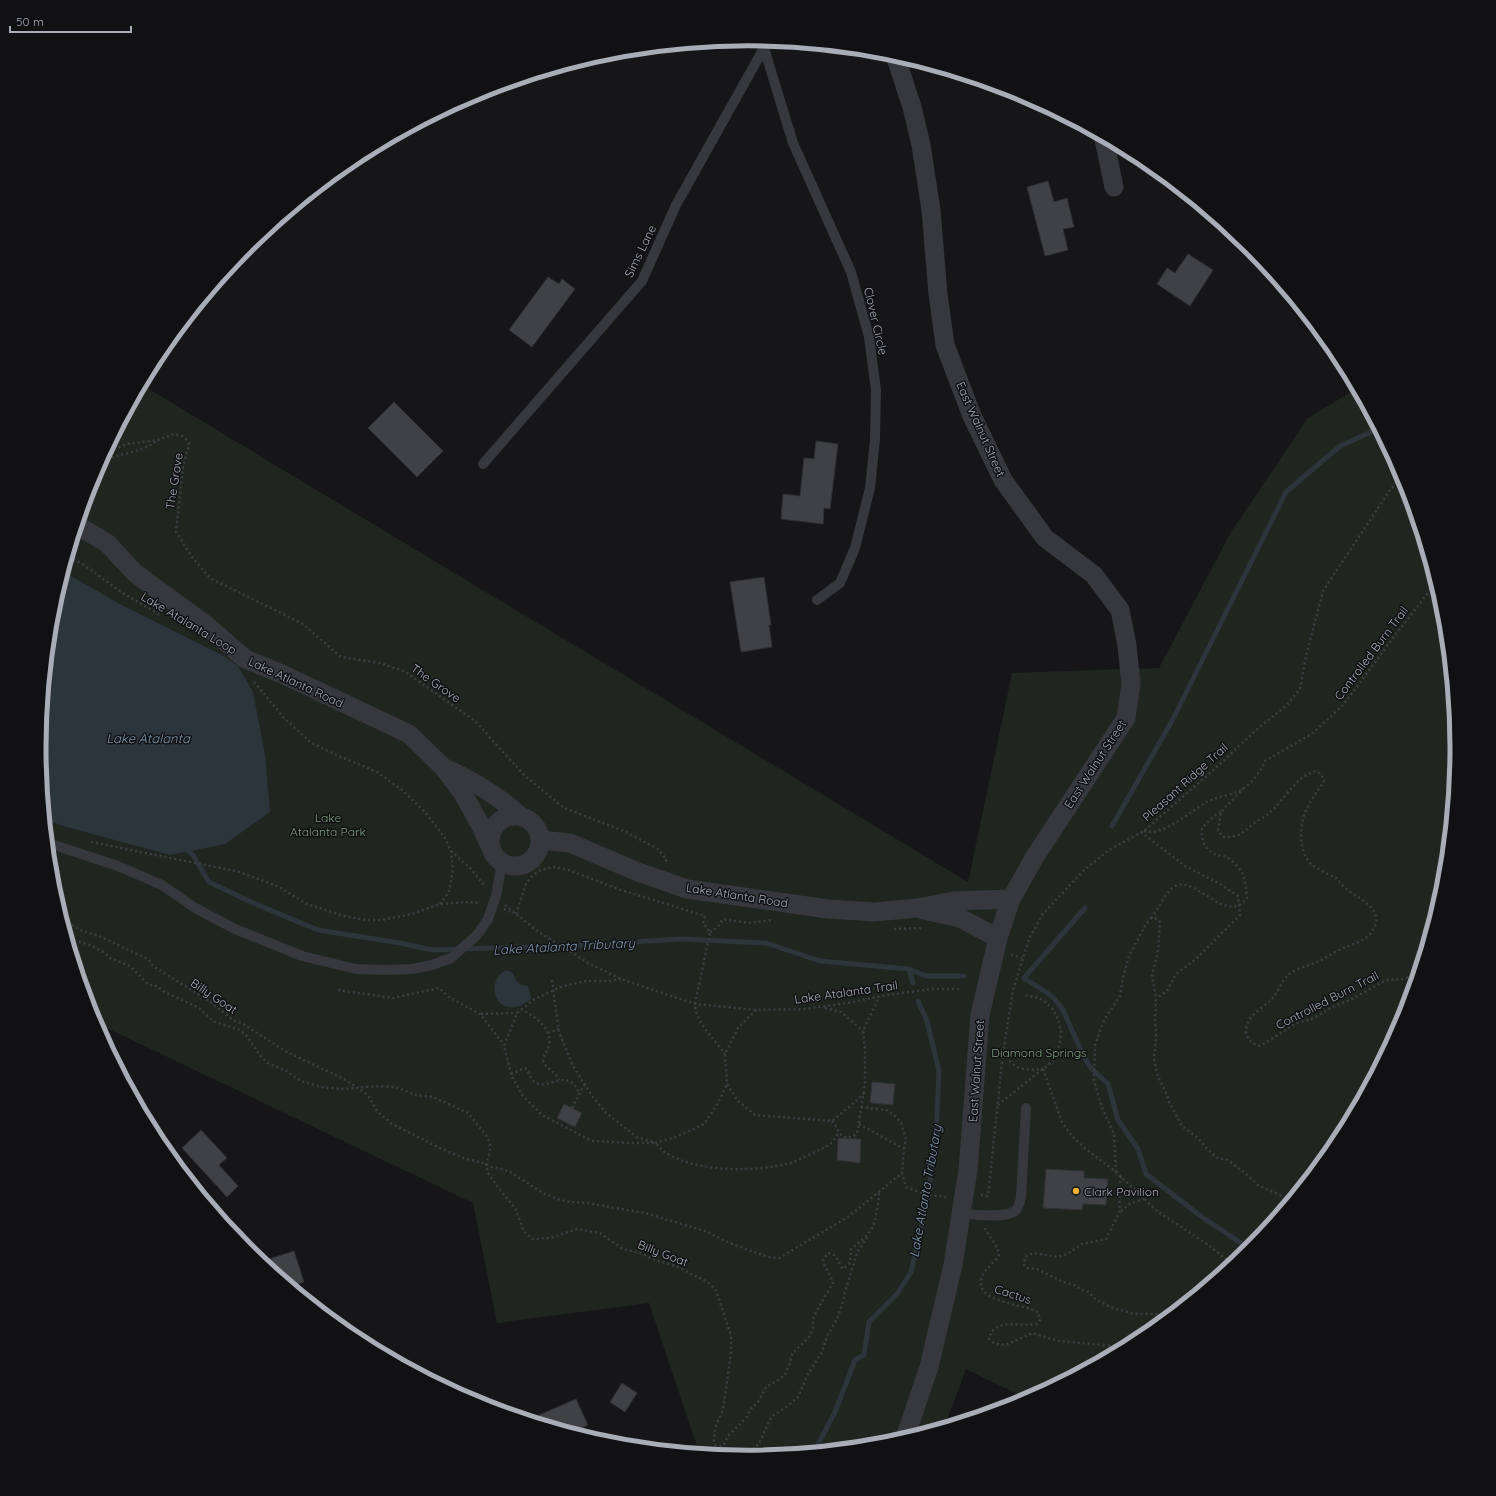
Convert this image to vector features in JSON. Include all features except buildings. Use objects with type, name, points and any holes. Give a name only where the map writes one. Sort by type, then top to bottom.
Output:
[{"type":"street","name":"East Walnut Street","points":[[897,62],[912,108],[921,145],[930,210],[938,294],[946,345],[972,416],[1003,480],[1045,538],[1094,575],[1120,610],[1127,645],[1131,684],[1126,718],[1034,858],[1011,900],[998,938],[980,1015],[968,1170],[953,1265],[929,1367],[907,1432]]},
{"type":"street","points":[[1105,144],[1114,187]]},
{"type":"street","name":"Lake Atlanta Road","points":[[81,528],[107,543],[135,572],[206,625],[245,659],[282,674],[409,734],[444,768],[462,792],[481,826],[490,846]]},
{"type":"street","name":"Lake Atlanta Road","points":[[444,768],[472,781],[507,803],[520,816]]},
{"type":"street","points":[[512,815],[528,819],[534,824],[539,832],[540,840],[536,856],[529,862],[514,866],[502,863],[493,854],[489,838],[496,823],[503,818],[512,815]]},
{"type":"street","name":"Lake Atlanta Road","points":[[540,840],[570,843],[638,872],[687,889],[828,909],[874,912],[918,908],[954,901],[1011,900]]},
{"type":"street","name":"Lake Atlanta Road","points":[[918,908],[960,918],[998,938]]},
{"type":"lane","name":"Sims Lane","points":[[483,464],[642,280],[676,205],[763,47]]},
{"type":"lane","name":"Clover Circle","points":[[765,47],[792,143],[851,272],[869,337],[876,390],[875,439],[870,488],[855,548],[840,583],[817,600]]},
{"type":"lane","points":[[53,845],[118,866],[162,885],[196,908],[235,929],[302,956],[356,968],[387,970],[412,969],[444,961],[451,958],[472,940],[488,919],[496,896],[502,863]]},
{"type":"lane","points":[[961,1214],[1007,1215],[1015,1211],[1019,1206],[1021,1197],[1026,1108]]},
{"type":"path","name":"The Grove","points":[[109,458],[139,450],[174,434],[185,438],[189,444],[183,467],[176,532],[192,557],[210,578],[303,624],[342,657],[380,663],[404,671],[475,721],[525,776],[564,808],[624,831],[658,849],[666,859],[664,880]]},
{"type":"path","name":"The Grove","points":[[112,451],[126,444],[158,440]]},
{"type":"path","name":"Pleasant Ridge Trail","points":[[983,1196],[988,1196],[1003,1053],[1012,990],[1029,939],[1042,915],[1082,871],[1109,850],[1142,831],[1219,765],[1255,731],[1287,706],[1300,689],[1306,656],[1323,591],[1390,490],[1398,481]]},
{"type":"path","name":"Lake Atalanta Loop","points":[[72,559],[84,565],[120,592],[164,618]]},
{"type":"path","name":"Controlled Burn Trail","points":[[1239,905],[1247,898],[1242,872],[1228,858],[1211,852],[1204,846],[1201,838],[1202,828],[1214,816],[1221,812],[1261,771],[1264,762],[1313,733],[1344,704],[1396,634],[1432,589]]},
{"type":"path","points":[[253,680],[284,718],[310,742],[377,772],[402,790],[425,812],[444,838],[451,851],[470,868],[487,888]]},
{"type":"path","name":"Controlled Burn Trail","points":[[1221,812],[1218,830],[1223,837],[1230,838],[1244,832],[1268,814],[1283,798],[1293,784],[1312,772],[1316,771],[1320,773],[1324,782],[1313,797],[1303,819],[1301,829],[1303,851],[1306,858],[1313,865],[1338,880],[1344,887],[1368,903],[1373,911],[1376,922],[1373,931],[1360,941],[1290,974],[1280,986],[1276,994],[1250,1019],[1246,1028],[1247,1036],[1251,1042],[1260,1046],[1297,1023],[1312,1019],[1329,1008],[1354,998],[1386,980],[1403,979],[1412,976]]},
{"type":"path","name":"Controlled Burn Trail","points":[[1142,831],[1149,832],[1167,828],[1207,801],[1244,788]]},
{"type":"path","points":[[1142,831],[1185,866],[1220,884],[1238,896],[1240,915],[1196,959],[1176,974],[1167,991],[1156,998]]},
{"type":"path","points":[[87,841],[230,869],[279,888],[307,904],[344,916],[366,920],[382,920],[412,914],[440,904],[469,902],[483,904]]},
{"type":"path","points":[[440,904],[449,892],[453,870],[451,851]]},
{"type":"path","points":[[516,914],[526,884],[532,875],[541,870],[553,867],[566,868],[618,889],[705,916],[703,923],[710,932],[695,1004],[695,1011],[725,1054]]},
{"type":"path","points":[[1116,1172],[1114,1134],[1101,1104],[1094,1080],[1095,1045],[1104,1020],[1120,996],[1123,977],[1129,956],[1146,924],[1157,912],[1169,890],[1177,885],[1186,885],[1224,905],[1239,905]]},
{"type":"path","points":[[504,904],[516,914]]},
{"type":"path","points":[[504,909],[516,914]]},
{"type":"path","name":"Lake Atalanta Trail","points":[[516,914],[536,930],[588,963],[621,979],[695,1004],[756,1010],[805,1010],[932,989],[961,989]]},
{"type":"path","points":[[1151,918],[1158,919],[1160,922],[1158,951],[1152,975],[1156,998],[1156,1040],[1154,1059],[1158,1077],[1169,1102],[1182,1126],[1199,1139],[1208,1150],[1219,1159],[1226,1158],[1259,1186],[1286,1199]]},
{"type":"path","name":"Billy Goat","points":[[68,923],[83,931],[99,936],[148,959],[153,966],[209,1001],[234,1020],[243,1024],[287,1052],[330,1071],[346,1080],[368,1095],[377,1111],[392,1124],[444,1150],[510,1172],[543,1193],[560,1200],[645,1213],[708,1232],[725,1241],[754,1252],[769,1257],[779,1258],[848,1217],[902,1173]]},
{"type":"path","name":"Billy Goat","points":[[73,941],[88,944],[105,953],[110,958],[130,966],[149,985],[157,986],[163,991],[199,1008],[213,1021],[239,1030],[246,1035],[262,1058],[268,1063],[286,1071],[302,1081],[321,1087],[341,1089],[378,1086],[395,1087],[416,1096],[433,1097],[468,1113],[486,1135],[490,1143],[490,1151],[486,1165],[488,1173],[516,1208],[524,1232],[533,1239],[550,1238],[577,1229],[600,1234],[623,1248],[640,1253],[658,1262],[676,1266],[684,1272],[710,1283],[715,1289],[731,1336],[732,1352],[723,1410],[715,1428],[714,1441],[716,1446]]},
{"type":"path","points":[[1015,956],[1022,958]]},
{"type":"path","points":[[504,1046],[517,1013],[535,998],[553,988],[587,981],[609,981],[621,979]]},
{"type":"path","points":[[552,980],[559,1029],[572,1064],[584,1085],[606,1113],[637,1137],[655,1143],[666,1153],[702,1166],[721,1169],[754,1169],[779,1166],[799,1160],[834,1142],[838,1133],[836,1126],[832,1121]]},
{"type":"path","points":[[338,990],[393,998],[439,988],[449,997],[480,1014],[504,1046],[511,1074],[523,1096],[542,1115],[592,1141],[629,1144],[655,1143],[676,1137],[704,1124],[718,1105],[727,1084],[725,1054],[738,1028],[756,1010]]},
{"type":"path","points":[[997,1105],[1054,1060],[1057,1054],[1061,1031],[1052,1008],[1043,1000],[1024,995]]},
{"type":"path","points":[[838,1133],[842,1136],[852,1137],[857,1134],[864,1093],[865,1049],[863,1031],[879,997]]},
{"type":"path","points":[[822,1007],[841,1012],[863,1031]]},
{"type":"path","points":[[521,1009],[541,1022],[548,1033],[550,1044],[543,1060],[545,1066],[555,1072],[559,1080]]},
{"type":"path","points":[[480,1014],[517,1013]]},
{"type":"path","points":[[548,1033],[559,1029]]},
{"type":"path","points":[[1003,1053],[1009,1062],[1016,1067],[1028,1070],[1043,1069]]},
{"type":"path","points":[[511,1074],[525,1068],[533,1080],[538,1084],[559,1080],[572,1082],[577,1088],[579,1094]]},
{"type":"path","points":[[1043,1069],[1062,1122],[1072,1136],[1086,1149],[1121,1176],[1157,1211],[1207,1244],[1227,1260]]},
{"type":"path","points":[[727,1084],[738,1101],[755,1115],[832,1121],[864,1093]]},
{"type":"path","points":[[572,1108],[584,1085]]},
{"type":"path","points":[[861,1107],[886,1110],[894,1115],[901,1123],[906,1139],[902,1173],[906,1187],[924,1194],[945,1197]]},
{"type":"path","points":[[859,1124],[904,1149]]},
{"type":"path","points":[[1120,1211],[1119,1190],[1121,1176]]},
{"type":"path","points":[[752,1450],[759,1442],[772,1416],[785,1408],[798,1397],[808,1374],[822,1352],[827,1336],[837,1319],[858,1251],[871,1232],[874,1224],[880,1190]]},
{"type":"path","points":[[1145,1199],[1131,1203],[1120,1211],[1106,1239],[1082,1244],[1068,1254],[1058,1257],[1033,1253],[1025,1257],[1024,1265],[1027,1268],[1037,1269],[1063,1282],[1090,1292],[1095,1299],[1111,1307],[1134,1314],[1156,1314],[1160,1316]]},
{"type":"path","name":"Cactus","points":[[980,1215],[989,1237],[999,1250],[999,1255],[985,1272],[980,1281],[982,1289],[986,1294],[994,1299],[1038,1312],[1040,1320],[1037,1324],[1004,1324],[997,1326],[991,1332],[990,1339],[994,1344],[1006,1344],[1032,1333],[1059,1341],[1115,1346]]},
{"type":"path","points":[[716,1446],[724,1444],[728,1436],[758,1402],[766,1387],[780,1379],[786,1373],[792,1354],[810,1336],[813,1328],[813,1319],[833,1283],[824,1266],[823,1260],[825,1256],[828,1253],[833,1253],[836,1255],[843,1269],[849,1264],[851,1256],[850,1250],[871,1232]]},
{"type":"green space","name":"Lake Atalanta Park","points":[[146,387],[968,882],[1012,673],[1159,668],[1231,532],[1308,418],[1352,391],[1378,438],[1397,479],[1413,522],[1437,611],[1444,656],[1450,748],[1444,840],[1437,885],[1413,974],[1397,1017],[1378,1058],[1356,1099],[1332,1138],[1276,1211],[1211,1276],[1138,1332],[1099,1356],[1058,1378],[1020,1396],[966,1369],[946,1421],[885,1437],[840,1444],[748,1450],[698,1448],[649,1303],[497,1323],[473,1203],[103,1026],[99,1017],[83,974],[59,885],[52,840],[48,794],[46,748],[48,702],[52,656],[59,611],[83,522],[99,479],[118,438]]},
{"type":"water","name":"Lake Atalanta","points":[[68,574],[120,604],[222,655],[238,666],[253,692],[265,755],[270,812],[225,844],[170,855],[50,822],[46,748],[52,656],[59,611]]},
{"type":"water","points":[[507,970],[513,973],[516,981],[520,984],[528,986],[531,999],[519,1006],[509,1007],[502,1004],[497,998],[495,983],[499,975]]},
{"type":"waterway","points":[[1112,826],[1173,719],[1286,492],[1340,446],[1374,431]]},
{"type":"waterway","name":"Lake Atalanta Tributary","points":[[184,847],[193,855],[209,882],[251,902],[318,930],[400,943],[432,950],[518,947],[533,948],[681,939],[766,943],[820,961],[909,969],[926,976],[964,976]]},
{"type":"waterway","name":"Lake Atalanta Tributary","points":[[1085,908],[1024,978],[1052,996],[1063,1010],[1090,1067],[1108,1084],[1118,1120],[1138,1149],[1146,1174],[1202,1217],[1243,1245]]},
{"type":"waterway","name":"Lake Atlanta Tributary","points":[[909,969],[913,983]]},
{"type":"waterway","name":"Lake Atlanta Tributary","points":[[817,1446],[835,1412],[855,1360],[864,1355],[869,1322],[897,1294],[911,1272],[928,1198],[936,1137],[939,1071],[927,1021],[918,1001]]},
{"type":"place","name":"Clark Pavilion","points":[[1076,1191]]},
{"type":"park label","name":"Diamond Springs","points":[[1039,1052]]}]
